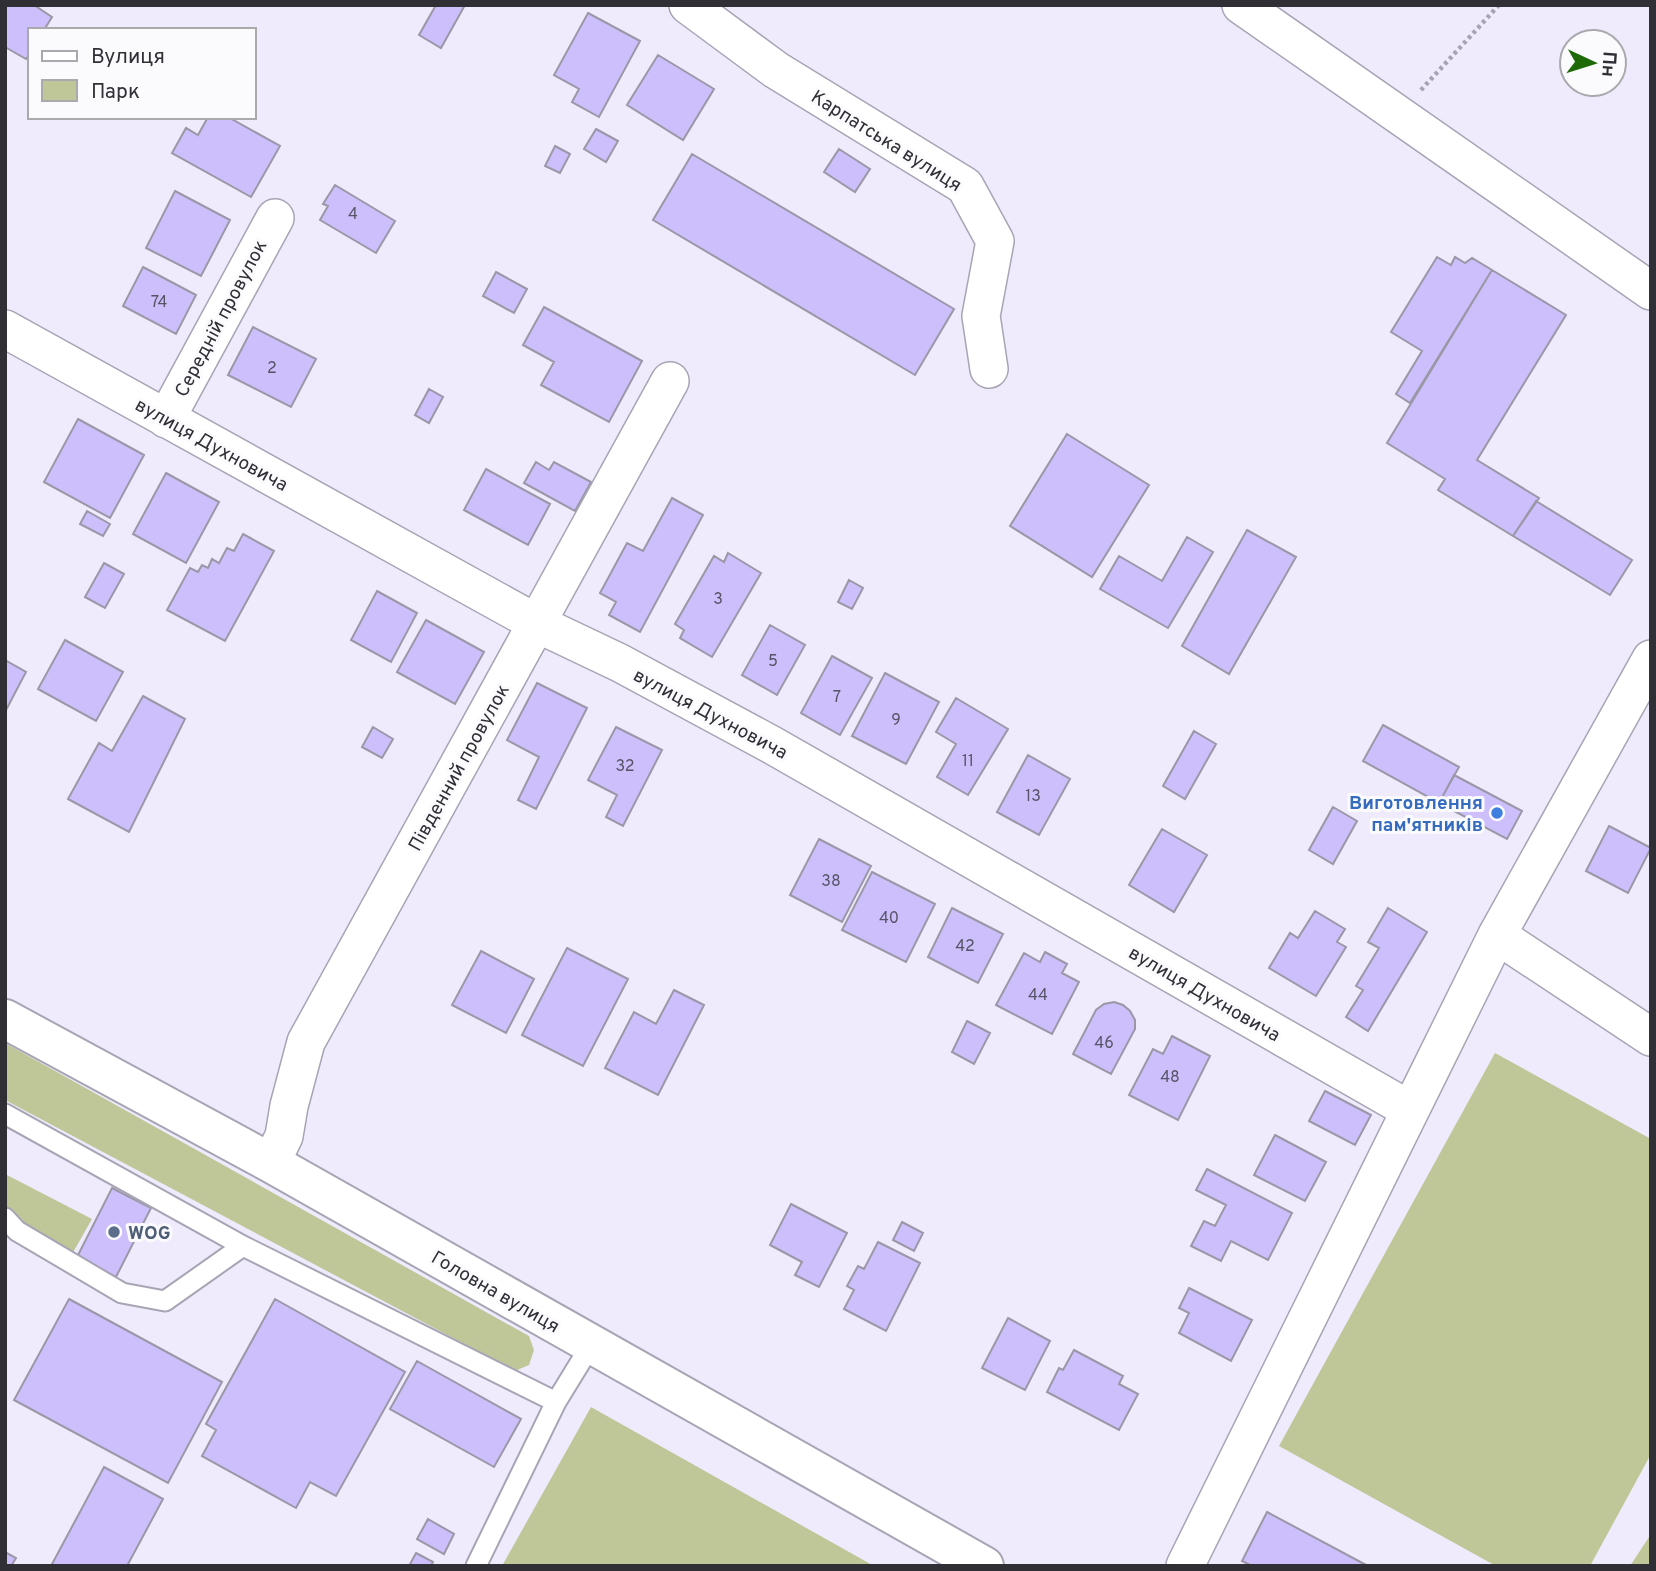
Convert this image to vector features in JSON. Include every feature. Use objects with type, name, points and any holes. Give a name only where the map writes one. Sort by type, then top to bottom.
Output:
[{"type":"main road","name":"Головна вулиця","points":[[5,1019],[271,1163],[984,1566]]},
{"type":"street","name":"Карпатська вулиця","points":[[688,5],[776,70],[965,186],[995,242],[981,316],[989,369]]},
{"type":"street","points":[[1241,5],[1651,291]]},
{"type":"street","name":"Середній провулок","points":[[166,419],[275,218]]},
{"type":"street","name":"вулиця Духновича","points":[[5,329],[538,624],[620,663],[772,745],[1410,1110]]},
{"type":"street","name":"Південний провулок","points":[[271,1163],[284,1136],[306,1042],[670,381]]},
{"type":"street","points":[[1185,1566],[1497,935],[1651,659]]},
{"type":"street","points":[[1497,935],[1651,1037]]},
{"type":"lane","points":[[5,1114],[243,1246],[556,1402]]},
{"type":"lane","points":[[5,1218],[17,1231],[122,1293],[165,1301],[243,1246]]},
{"type":"lane","points":[[476,1566],[556,1402],[591,1345]]},
{"type":"path","points":[[1399,114],[1499,5]]},
{"type":"green space","points":[[5,1043],[529,1336],[534,1350],[529,1365],[515,1371],[5,1100]]},
{"type":"green space","points":[[1495,1053],[1651,1139],[1651,1454],[1590,1566],[1496,1566],[1279,1446]]},
{"type":"green space","points":[[5,1174],[92,1219],[71,1256],[17,1224],[5,1203]]},
{"type":"green space","points":[[591,1407],[874,1566],[502,1566]]},
{"type":"green space","points":[[1651,1534],[1651,1566],[1630,1566]]},
{"type":"building","points":[[5,5],[34,5],[52,17],[45,28],[28,28],[26,59],[5,47]]},
{"type":"building","points":[[436,5],[465,5],[441,48],[419,35]]},
{"type":"building","points":[[588,13],[640,41],[599,117],[572,102],[579,89],[554,75]]},
{"type":"building","points":[[658,55],[714,89],[683,140],[627,105]]},
{"type":"building","points":[[207,119],[232,119],[280,146],[251,197],[172,153],[186,128],[198,135]]},
{"type":"building","points":[[596,129],[618,141],[606,162],[584,149]]},
{"type":"building","points":[[555,146],[570,154],[560,173],[545,166]]},
{"type":"building","points":[[839,149],[870,169],[855,192],[824,172]]},
{"type":"building","points":[[692,154],[954,309],[915,375],[653,220]]},
{"type":"building","points":[[335,185],[395,221],[376,253],[320,220],[328,206],[323,204]]},
{"type":"building","points":[[175,191],[230,220],[201,276],[146,248]]},
{"type":"building","points":[[1437,257],[1451,265],[1455,257],[1465,263],[1472,258],[1492,270],[1410,403],[1396,394],[1422,351],[1391,332]]},
{"type":"building","points":[[143,267],[196,295],[176,334],[123,306]]},
{"type":"building","points":[[1492,270],[1566,315],[1477,460],[1539,498],[1513,536],[1438,490],[1445,479],[1387,443]]},
{"type":"building","points":[[496,272],[527,289],[514,313],[483,296]]},
{"type":"building","points":[[544,307],[642,361],[609,422],[541,385],[554,362],[523,345]]},
{"type":"building","points":[[253,327],[316,359],[291,407],[228,375]]},
{"type":"building","points":[[429,389],[443,397],[429,423],[415,415]]},
{"type":"building","points":[[78,419],[144,455],[110,518],[44,482]]},
{"type":"building","points":[[1067,434],[1149,485],[1092,577],[1010,526]]},
{"type":"building","points":[[536,462],[549,470],[554,462],[591,482],[575,511],[524,483]]},
{"type":"building","points":[[486,469],[550,504],[528,545],[464,510]]},
{"type":"building","points":[[166,473],[219,502],[186,563],[133,534]]},
{"type":"building","points":[[672,498],[703,515],[640,632],[609,615],[616,602],[600,593],[627,543],[643,551]]},
{"type":"building","points":[[1536,501],[1632,560],[1610,595],[1513,536]]},
{"type":"building","points":[[87,511],[110,524],[103,536],[80,524]]},
{"type":"building","points":[[1247,530],[1296,557],[1229,674],[1182,646]]},
{"type":"building","points":[[243,534],[274,551],[225,641],[167,610],[190,568],[198,572],[202,565],[208,568],[212,559],[219,563],[227,548],[234,551]]},
{"type":"building","points":[[1187,537],[1213,552],[1168,628],[1100,589],[1119,556],[1162,581]]},
{"type":"building","points":[[728,553],[761,573],[712,657],[680,638],[684,630],[675,624],[714,556],[724,562]]},
{"type":"building","points":[[104,563],[124,574],[105,608],[85,597]]},
{"type":"building","points":[[849,580],[863,588],[852,609],[838,602]]},
{"type":"building","points":[[377,591],[417,613],[391,662],[351,640]]},
{"type":"building","points":[[426,620],[484,652],[455,704],[397,672]]},
{"type":"building","points":[[770,625],[805,645],[777,695],[742,675]]},
{"type":"building","points":[[65,640],[123,672],[96,721],[38,689]]},
{"type":"building","points":[[832,656],[872,678],[840,735],[801,713]]},
{"type":"building","points":[[5,660],[26,672],[5,712]]},
{"type":"building","points":[[885,673],[939,702],[906,764],[852,736]]},
{"type":"building","points":[[537,683],[587,708],[536,809],[518,800],[539,757],[507,740]]},
{"type":"building","points":[[143,696],[185,719],[129,832],[68,799],[99,743],[112,751]]},
{"type":"building","points":[[956,698],[1008,729],[968,795],[937,777],[956,744],[936,732]]},
{"type":"building","points":[[1383,725],[1459,767],[1439,803],[1363,761]]},
{"type":"building","points":[[373,727],[393,739],[382,758],[362,747]]},
{"type":"building","points":[[616,727],[662,750],[623,826],[606,817],[617,795],[588,780]]},
{"type":"building","points":[[1194,731],[1216,744],[1185,799],[1163,786]]},
{"type":"building","points":[[1028,755],[1070,779],[1039,835],[997,812]]},
{"type":"building","points":[[1454,775],[1522,811],[1507,839],[1439,803]]},
{"type":"building","points":[[1333,807],[1357,821],[1333,864],[1309,850]]},
{"type":"building","points":[[1609,826],[1651,848],[1628,893],[1586,871]]},
{"type":"building","points":[[1162,829],[1207,855],[1174,912],[1129,885]]},
{"type":"building","points":[[819,839],[871,866],[842,922],[790,895]]},
{"type":"building","points":[[872,872],[935,904],[906,962],[842,930]]},
{"type":"building","points":[[952,908],[1003,934],[978,983],[928,957]]},
{"type":"building","points":[[1388,908],[1427,932],[1368,1031],[1346,1017],[1363,990],[1356,986],[1379,948],[1368,942]]},
{"type":"building","points":[[1315,911],[1345,929],[1337,942],[1346,947],[1316,996],[1269,968],[1290,933],[1298,938]]},
{"type":"building","points":[[567,948],[628,979],[583,1066],[522,1035]]},
{"type":"building","points":[[481,951],[534,979],[506,1033],[452,1005]]},
{"type":"building","points":[[1045,952],[1067,964],[1062,973],[1079,982],[1052,1034],[996,1005],[1024,953],[1040,962]]},
{"type":"building","points":[[674,990],[704,1005],[658,1095],[605,1068],[634,1012],[656,1024]]},
{"type":"building","points":[[1114,1002],[1130,1011],[1135,1020],[1135,1029],[1111,1074],[1073,1054],[1096,1010],[1104,1004]]},
{"type":"building","points":[[967,1021],[990,1033],[974,1064],[952,1052]]},
{"type":"building","points":[[1172,1036],[1210,1056],[1178,1120],[1129,1095],[1153,1049],[1163,1054]]},
{"type":"building","points":[[1325,1091],[1371,1115],[1355,1145],[1309,1121]]},
{"type":"building","points":[[1275,1135],[1326,1162],[1305,1201],[1254,1175]]},
{"type":"building","points":[[1207,1169],[1292,1213],[1268,1260],[1231,1241],[1221,1261],[1191,1246],[1204,1221],[1215,1226],[1226,1205],[1196,1190]]},
{"type":"building","name":"WOG","points":[[112,1188],[151,1208],[116,1277],[77,1257]]},
{"type":"building","points":[[791,1204],[847,1233],[819,1287],[795,1275],[802,1262],[770,1245]]},
{"type":"building","points":[[902,1222],[923,1233],[914,1251],[893,1240]]},
{"type":"building","points":[[878,1242],[920,1263],[886,1331],[844,1309],[854,1290],[847,1286],[858,1266],[864,1269]]},
{"type":"building","points":[[1189,1288],[1252,1320],[1231,1361],[1179,1333],[1189,1313],[1179,1308]]},
{"type":"building","points":[[69,1299],[222,1382],[168,1483],[14,1400]]},
{"type":"building","points":[[275,1299],[405,1372],[336,1496],[310,1482],[296,1508],[202,1456],[216,1430],[206,1424]]},
{"type":"building","points":[[1008,1318],[1050,1341],[1025,1390],[982,1368]]},
{"type":"building","points":[[1074,1350],[1123,1376],[1119,1384],[1138,1394],[1119,1430],[1047,1392],[1059,1368],[1063,1370]]},
{"type":"building","points":[[417,1361],[521,1419],[494,1467],[390,1409]]},
{"type":"building","points":[[104,1467],[163,1499],[127,1566],[51,1566]]},
{"type":"building","points":[[1267,1512],[1368,1566],[1252,1566],[1242,1561]]},
{"type":"building","points":[[428,1519],[454,1534],[444,1554],[417,1539]]},
{"type":"building","points":[[5,1552],[16,1558],[11,1566],[5,1566]]},
{"type":"building","points":[[416,1553],[433,1562],[431,1566],[409,1566]]},
{"type":"place","name":"Виготовлення пам'ятників","points":[[1497,813]]},
{"type":"place","name":"WOG","points":[[114,1232]]}]
